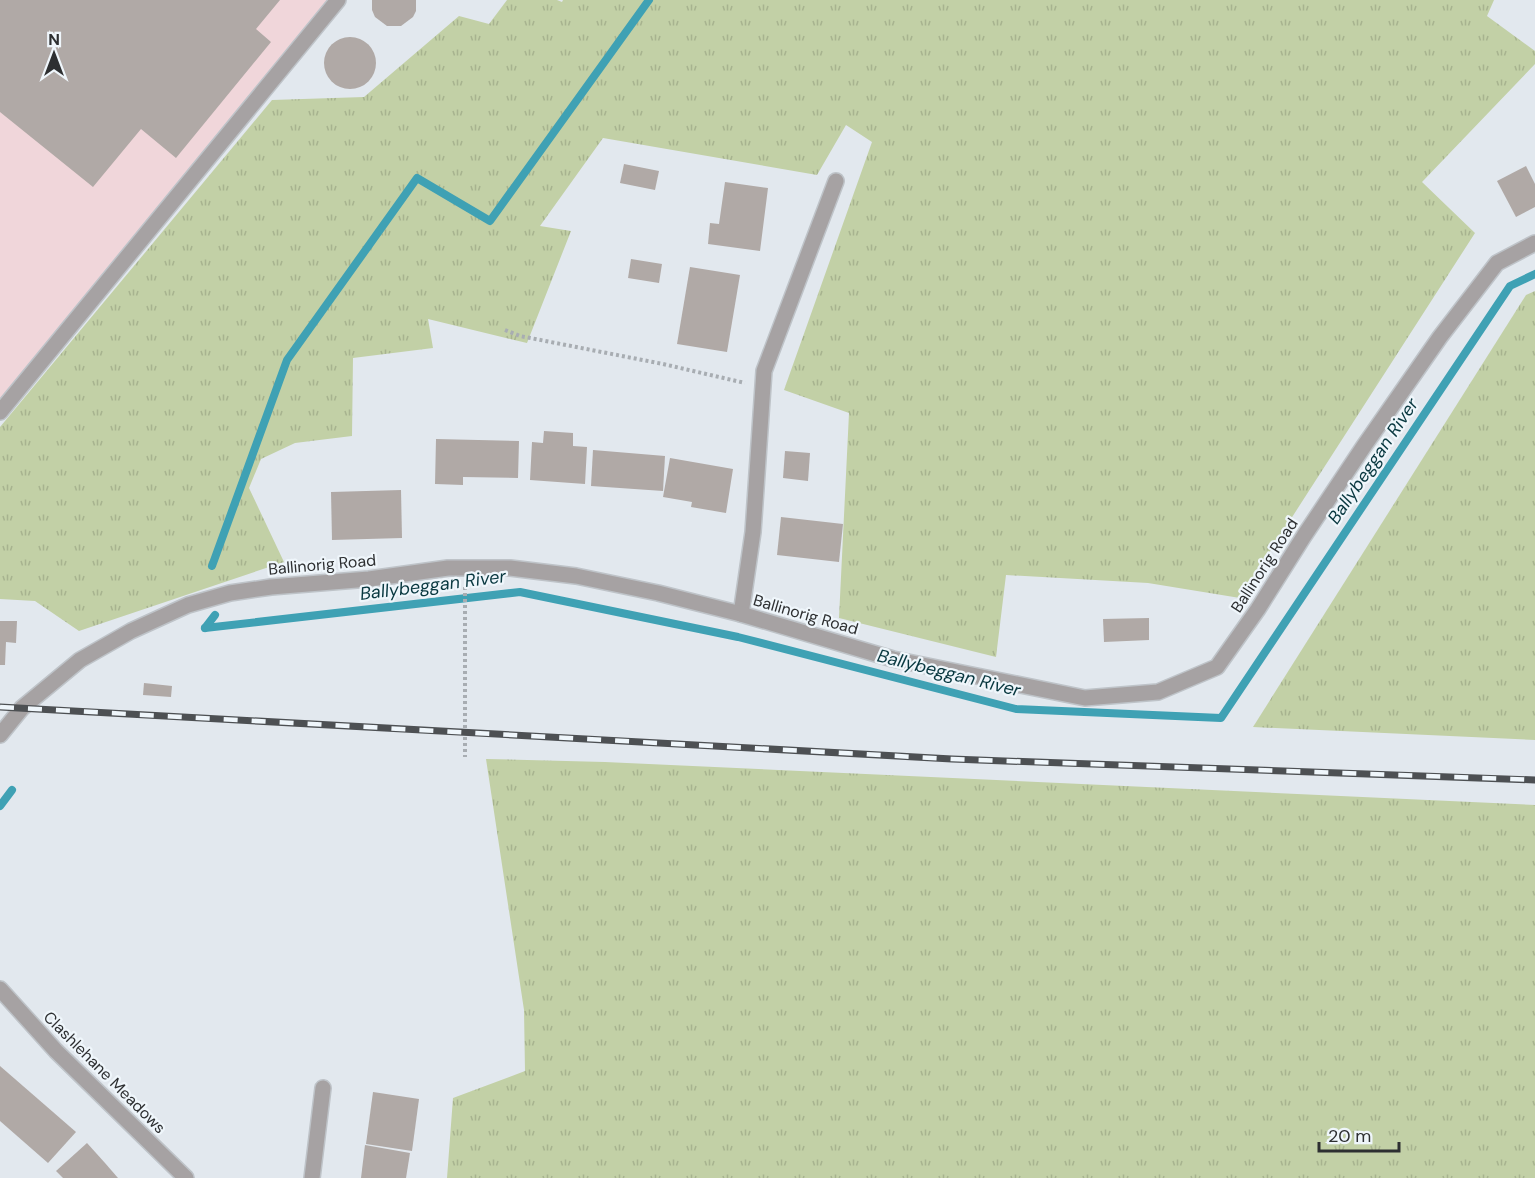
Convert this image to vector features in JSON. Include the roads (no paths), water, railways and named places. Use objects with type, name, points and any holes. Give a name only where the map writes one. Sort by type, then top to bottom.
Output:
[{"type":"street","points":[[0,412],[338,0]]},
{"type":"street","points":[[741,614],[753,532],[764,371],[836,182]]},
{"type":"street","name":"Ballinorig Road","points":[[0,735],[22,708],[80,660],[131,630],[172,612],[230,593],[271,587],[369,579],[448,568],[510,568],[576,576],[658,593],[741,614],[893,659],[1085,698],[1158,692],[1217,667],[1258,609],[1357,456],[1440,337],[1497,263],[1535,243]]},
{"type":"street","name":"Clashlehane Meadows","points":[[0,989],[56,1051],[186,1178]]},
{"type":"street","points":[[312,1178],[323,1088]]},
{"type":"waterway","points":[[212,566],[287,360],[417,178],[490,221],[649,0]]},
{"type":"waterway","name":"Ballybeggan River","points":[[205,628],[520,592],[738,637],[1016,709],[1221,718],[1510,286],[1535,274]]},
{"type":"waterway","points":[[205,628],[215,615]]},
{"type":"waterway","name":"Ballybeggan River","points":[[0,806],[12,790]]},
{"type":"railway","points":[[0,707],[952,759],[1535,780]]}]
